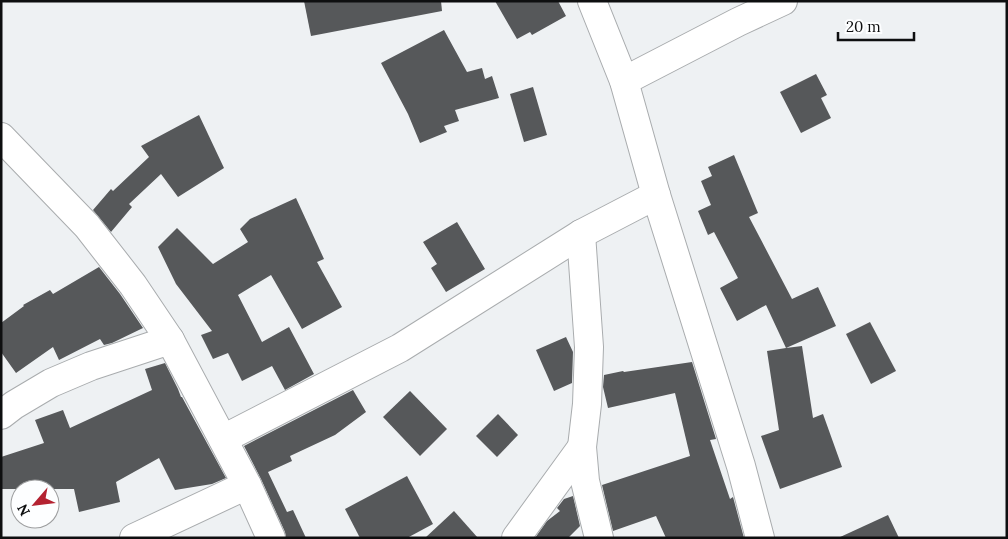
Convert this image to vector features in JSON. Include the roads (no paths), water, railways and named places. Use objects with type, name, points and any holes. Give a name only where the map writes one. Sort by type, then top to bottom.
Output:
[{"type":"street","points":[[592,1],[624,81],[656,195],[738,457],[760,538]]},
{"type":"street","points":[[624,81],[783,1]]},
{"type":"street","points":[[1,137],[87,226],[134,285],[170,340],[247,484],[271,538]]},
{"type":"street","points":[[223,439],[400,348],[581,234],[656,195]]},
{"type":"street","points":[[581,234],[589,347],[587,404],[582,447],[585,481],[599,538]]},
{"type":"street","points":[[1,415],[50,382],[91,366],[170,340]]},
{"type":"street","points":[[516,538],[582,447]]},
{"type":"street","points":[[134,538],[247,484]]}]
